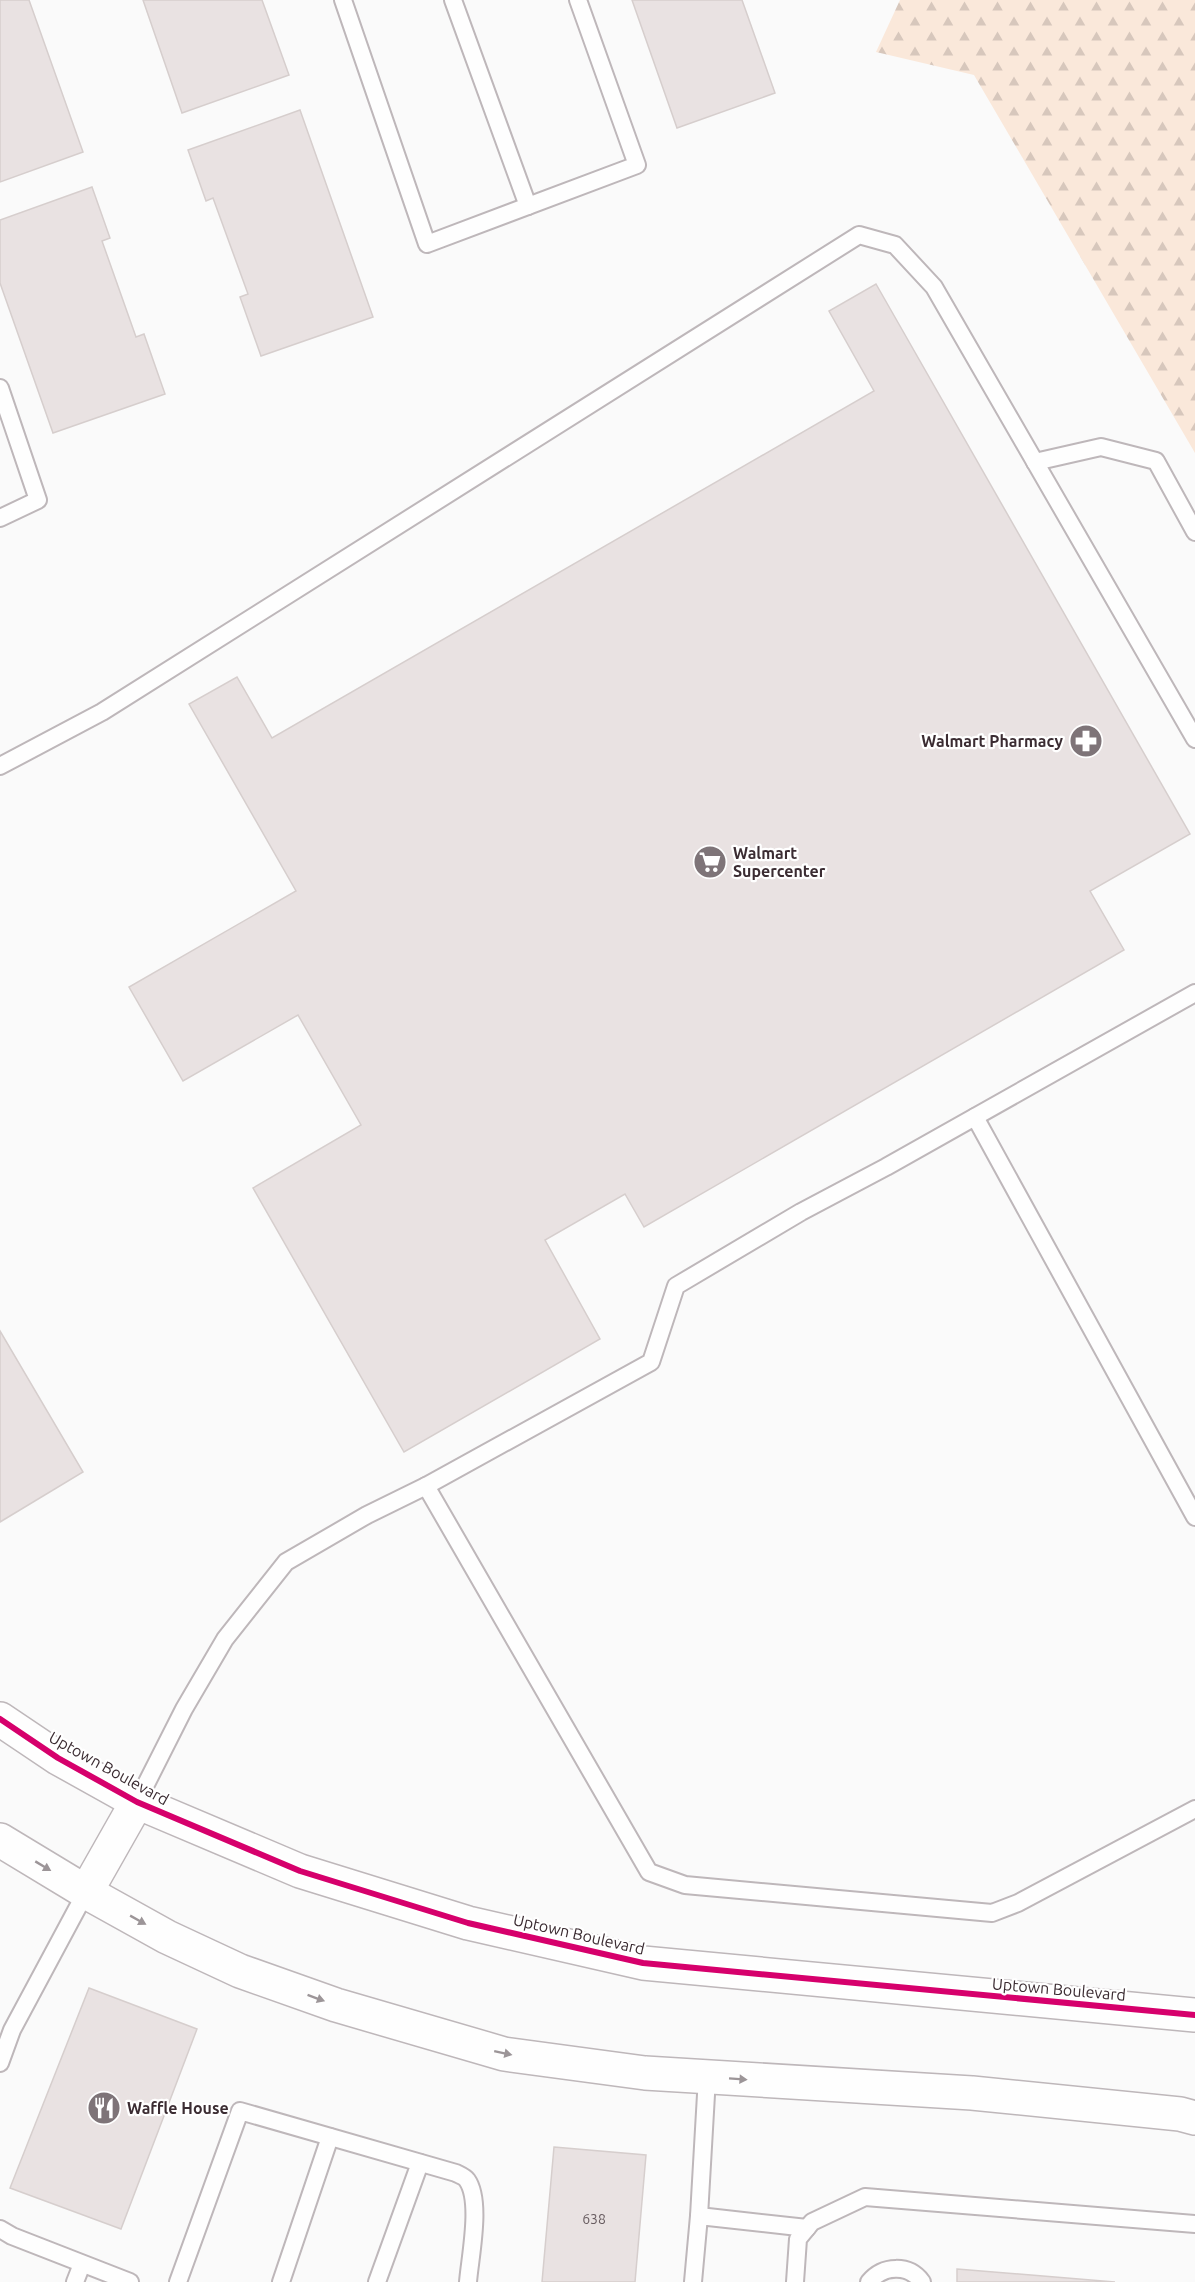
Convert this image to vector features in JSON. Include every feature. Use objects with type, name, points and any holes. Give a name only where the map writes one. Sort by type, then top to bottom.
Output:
[{"type":"street","name":"Uptown Boulevard","points":[[0,1719],[58,1758],[136,1802],[300,1871],[468,1923],[643,1963],[1195,2015]]},
{"type":"street","points":[[86,1892],[136,1802]]},
{"type":"street","points":[[0,1840],[167,1937],[240,1971],[336,2006],[504,2054],[645,2073],[972,2093],[1180,2114],[1195,2118]]},
{"type":"lane","points":[[343,0],[427,244],[636,165],[578,0]]},
{"type":"lane","points":[[453,0],[528,206]]},
{"type":"lane","points":[[0,766],[102,712],[859,235],[896,245],[934,286],[1195,739]]},
{"type":"lane","points":[[0,388],[38,500],[0,518]]},
{"type":"lane","points":[[1035,462],[1101,447],[1156,461],[1195,532]]},
{"type":"lane","points":[[136,1802],[184,1709],[225,1639],[286,1562],[367,1515],[426,1486],[651,1362],[676,1286],[801,1212],[1195,993]]},
{"type":"lane","points":[[975,1117],[1195,1517]]},
{"type":"lane","points":[[426,1486],[649,1872],[685,1885],[992,1913],[1018,1903],[1195,1809]]},
{"type":"lane","points":[[0,2063],[12,2030],[86,1892]]},
{"type":"lane","points":[[693,2282],[707,2077]]},
{"type":"lane","points":[[177,2282],[240,2111],[466,2178],[472,2190],[474,2214],[468,2282]]},
{"type":"lane","points":[[281,2282],[330,2137]]},
{"type":"lane","points":[[377,2282],[420,2163]]},
{"type":"lane","points":[[795,2282],[798,2239],[812,2222],[865,2197],[1195,2224]]},
{"type":"lane","points":[[699,2216],[807,2229]]},
{"type":"lane","points":[[0,2229],[12,2236],[130,2282]]},
{"type":"lane","points":[[75,2282],[82,2264]]},
{"type":"lane","points":[[869,2282],[877,2272],[896,2268],[916,2274],[922,2282]]},
{"type":"green space","points":[[900,0],[1195,0],[1195,453],[974,75],[876,52]]},
{"type":"building","points":[[0,0],[29,0],[83,152],[0,182]]},
{"type":"building","points":[[143,0],[262,0],[289,75],[182,113]]},
{"type":"building","points":[[632,0],[742,0],[775,93],[677,128]]},
{"type":"building","points":[[300,110],[373,317],[261,356],[240,297],[248,294],[213,198],[206,201],[188,150]]},
{"type":"building","points":[[92,187],[110,238],[102,241],[136,337],[144,334],[165,394],[53,433],[0,283],[0,220]]},
{"type":"building","name":"Walmart Supercenter","points":[[876,284],[1190,834],[1090,891],[1124,950],[644,1227],[625,1194],[545,1240],[600,1339],[404,1452],[253,1188],[361,1125],[298,1015],[183,1081],[129,987],[296,891],[189,704],[237,677],[272,738],[874,391],[829,311]]},
{"type":"building","points":[[0,1331],[83,1472],[0,1522]]},
{"type":"building","name":"Waffle House","points":[[89,1988],[197,2029],[121,2229],[10,2188]]},
{"type":"building","points":[[554,2147],[646,2155],[635,2282],[542,2282]]},
{"type":"building","points":[[957,2269],[1115,2282],[957,2282]]},
{"type":"cycle path","points":[[0,1719],[58,1758],[137,1802],[300,1871],[468,1923],[643,1963],[1195,2015]]},
{"type":"place","name":"Walmart Pharmacy","points":[[1086,741]]},
{"type":"place","name":"Walmart Supercenter","points":[[710,862]]},
{"type":"place","name":"Waffle House","points":[[104,2108]]}]
